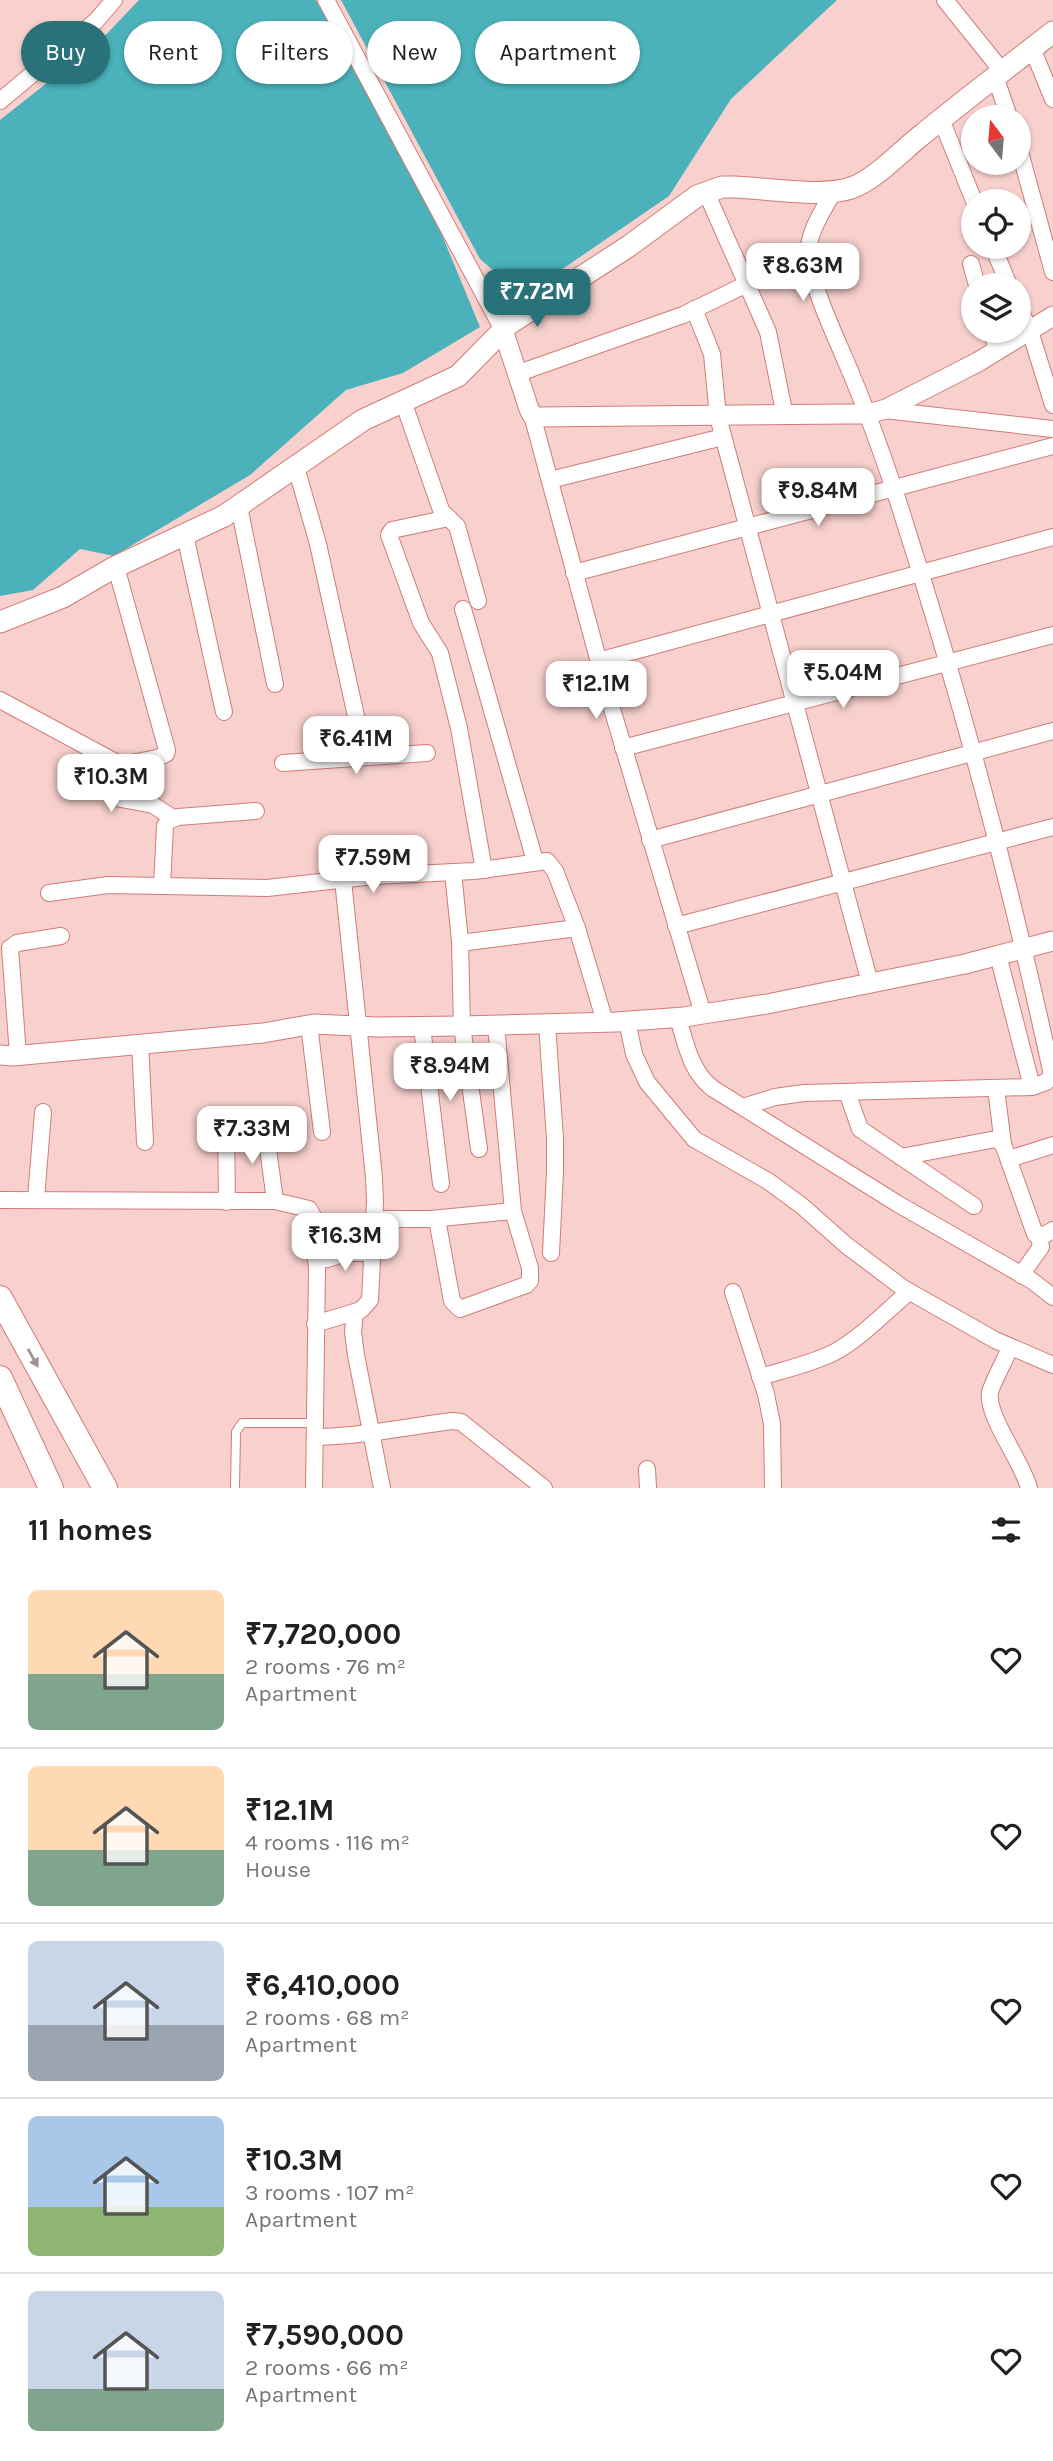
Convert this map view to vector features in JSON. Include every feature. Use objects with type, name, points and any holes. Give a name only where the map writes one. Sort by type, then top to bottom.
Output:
[{"type":"highway","points":[[0,1298],[105,1488]]},
{"type":"highway","points":[[0,1378],[51,1488]]},
{"type":"main road","points":[[0,622],[64,597],[116,567],[239,506],[363,420],[458,376],[503,330],[529,309],[601,264],[697,195],[734,187],[832,192],[852,188],[878,171],[1053,32]]},
{"type":"street","points":[[0,101],[96,21],[114,0]]},
{"type":"street","points":[[326,0],[503,330],[532,415],[598,661],[703,1014]]},
{"type":"street","points":[[945,0],[999,74],[1006,105]]},
{"type":"street","points":[[1032,48],[1053,99]]},
{"type":"street","points":[[941,119],[969,189]]},
{"type":"street","points":[[1026,175],[1053,272]]},
{"type":"street","points":[[706,192],[768,332],[785,416]]},
{"type":"street","points":[[743,1108],[775,1097],[804,1093],[1032,1087],[1053,1076],[1025,949],[922,574],[894,487],[876,412],[825,310],[809,259],[811,234],[832,192]]},
{"type":"street","points":[[971,264],[974,273]]},
{"type":"street","points":[[516,374],[603,345],[694,309],[747,284]]},
{"type":"street","points":[[694,309],[712,354],[718,417],[723,437],[870,983]]},
{"type":"street","points":[[1031,330],[1053,316]]},
{"type":"street","points":[[1031,334],[1053,405]]},
{"type":"street","points":[[995,343],[998,351]]},
{"type":"street","points":[[876,412],[1011,343]]},
{"type":"street","points":[[403,401],[439,507],[457,526],[478,601]]},
{"type":"street","points":[[532,415],[718,417],[876,412],[1053,429]]},
{"type":"street","points":[[550,480],[723,437]]},
{"type":"street","points":[[574,573],[1053,446]]},
{"type":"street","points":[[296,467],[318,544],[365,757]]},
{"type":"street","points":[[239,506],[275,684]]},
{"type":"street","points":[[449,518],[392,530],[388,535],[421,623],[440,653],[460,728],[484,870]]},
{"type":"street","points":[[185,535],[224,712]]},
{"type":"street","points":[[598,661],[1053,537]]},
{"type":"street","points":[[0,700],[111,761],[126,766],[164,756],[167,750],[116,567]]},
{"type":"street","points":[[463,609],[535,861]]},
{"type":"street","points":[[623,748],[1053,635]]},
{"type":"street","points":[[650,840],[1053,731]]},
{"type":"street","points":[[282,764],[427,753]]},
{"type":"street","points":[[111,761],[121,799],[153,805],[173,818],[256,811]]},
{"type":"street","points":[[162,886],[165,826],[173,818]]},
{"type":"street","points":[[676,926],[1053,827]]},
{"type":"street","points":[[49,893],[108,885],[267,888],[484,870],[547,861],[577,928],[605,1022]]},
{"type":"street","points":[[453,872],[460,943],[463,1026],[479,1149]]},
{"type":"street","points":[[315,1324],[355,1312],[367,1306],[370,1300],[374,1177],[343,880]]},
{"type":"street","points":[[460,943],[577,928]]},
{"type":"street","points":[[61,936],[17,943],[10,948],[9,1055],[263,1033],[309,1024],[496,1026],[678,1018],[870,983],[998,956],[1053,941]]},
{"type":"street","points":[[998,956],[1032,1087]]},
{"type":"street","points":[[678,1018],[691,1062],[702,1080],[898,1204],[1021,1275],[1053,1297]]},
{"type":"street","points":[[627,1021],[634,1054],[647,1082],[694,1139],[768,1181],[909,1292],[1010,1347],[1053,1366]]},
{"type":"street","points":[[309,1024],[322,1132]]},
{"type":"street","points":[[547,1024],[555,1139],[551,1253]]},
{"type":"street","points":[[437,1219],[452,1301],[460,1308],[526,1285],[530,1281],[530,1268],[513,1211],[496,1026]]},
{"type":"street","points":[[422,1027],[441,1184]]},
{"type":"street","points":[[140,1043],[145,1142]]},
{"type":"street","points":[[996,1089],[1003,1144],[1032,1229],[1046,1233],[1041,1247],[1021,1275]]},
{"type":"street","points":[[847,1092],[860,1129],[974,1206]]},
{"type":"street","points":[[36,1199],[43,1112]]},
{"type":"street","points":[[226,1126],[227,1202]]},
{"type":"street","points":[[265,1126],[275,1201]]},
{"type":"street","points":[[901,1157],[996,1139],[1003,1144]]},
{"type":"street","points":[[1009,1160],[1053,1145]]},
{"type":"street","points":[[0,1200],[275,1201],[309,1209],[314,1218],[316,1260],[314,1488]]},
{"type":"street","points":[[374,1219],[437,1219],[513,1211]]},
{"type":"street","points":[[316,1260],[346,1253],[372,1253]]},
{"type":"street","points":[[733,1292],[772,1424],[773,1488]]},
{"type":"street","points":[[760,1377],[811,1362],[834,1352],[909,1292]]},
{"type":"street","points":[[355,1312],[353,1332],[356,1355],[382,1488]]},
{"type":"street","points":[[1010,1347],[989,1394],[996,1418],[1029,1488]]},
{"type":"street","points":[[316,1430],[372,1434],[397,1428],[461,1422],[544,1488]]},
{"type":"street","points":[[647,1469],[648,1488]]},
{"type":"lane","points":[[235,1488],[236,1432],[242,1423],[316,1430]]},
{"type":"water","points":[[139,0],[316,0],[328,21],[236,21],[236,84],[353,84],[353,66],[427,199],[480,327],[403,373],[346,390],[250,475],[114,556],[80,549],[33,590],[0,596],[0,120],[46,84],[110,84],[110,30]]},
{"type":"water","points":[[341,0],[837,0],[731,99],[669,196],[523,296],[480,259],[386,84],[461,84],[461,21],[367,21],[367,48]]}]
